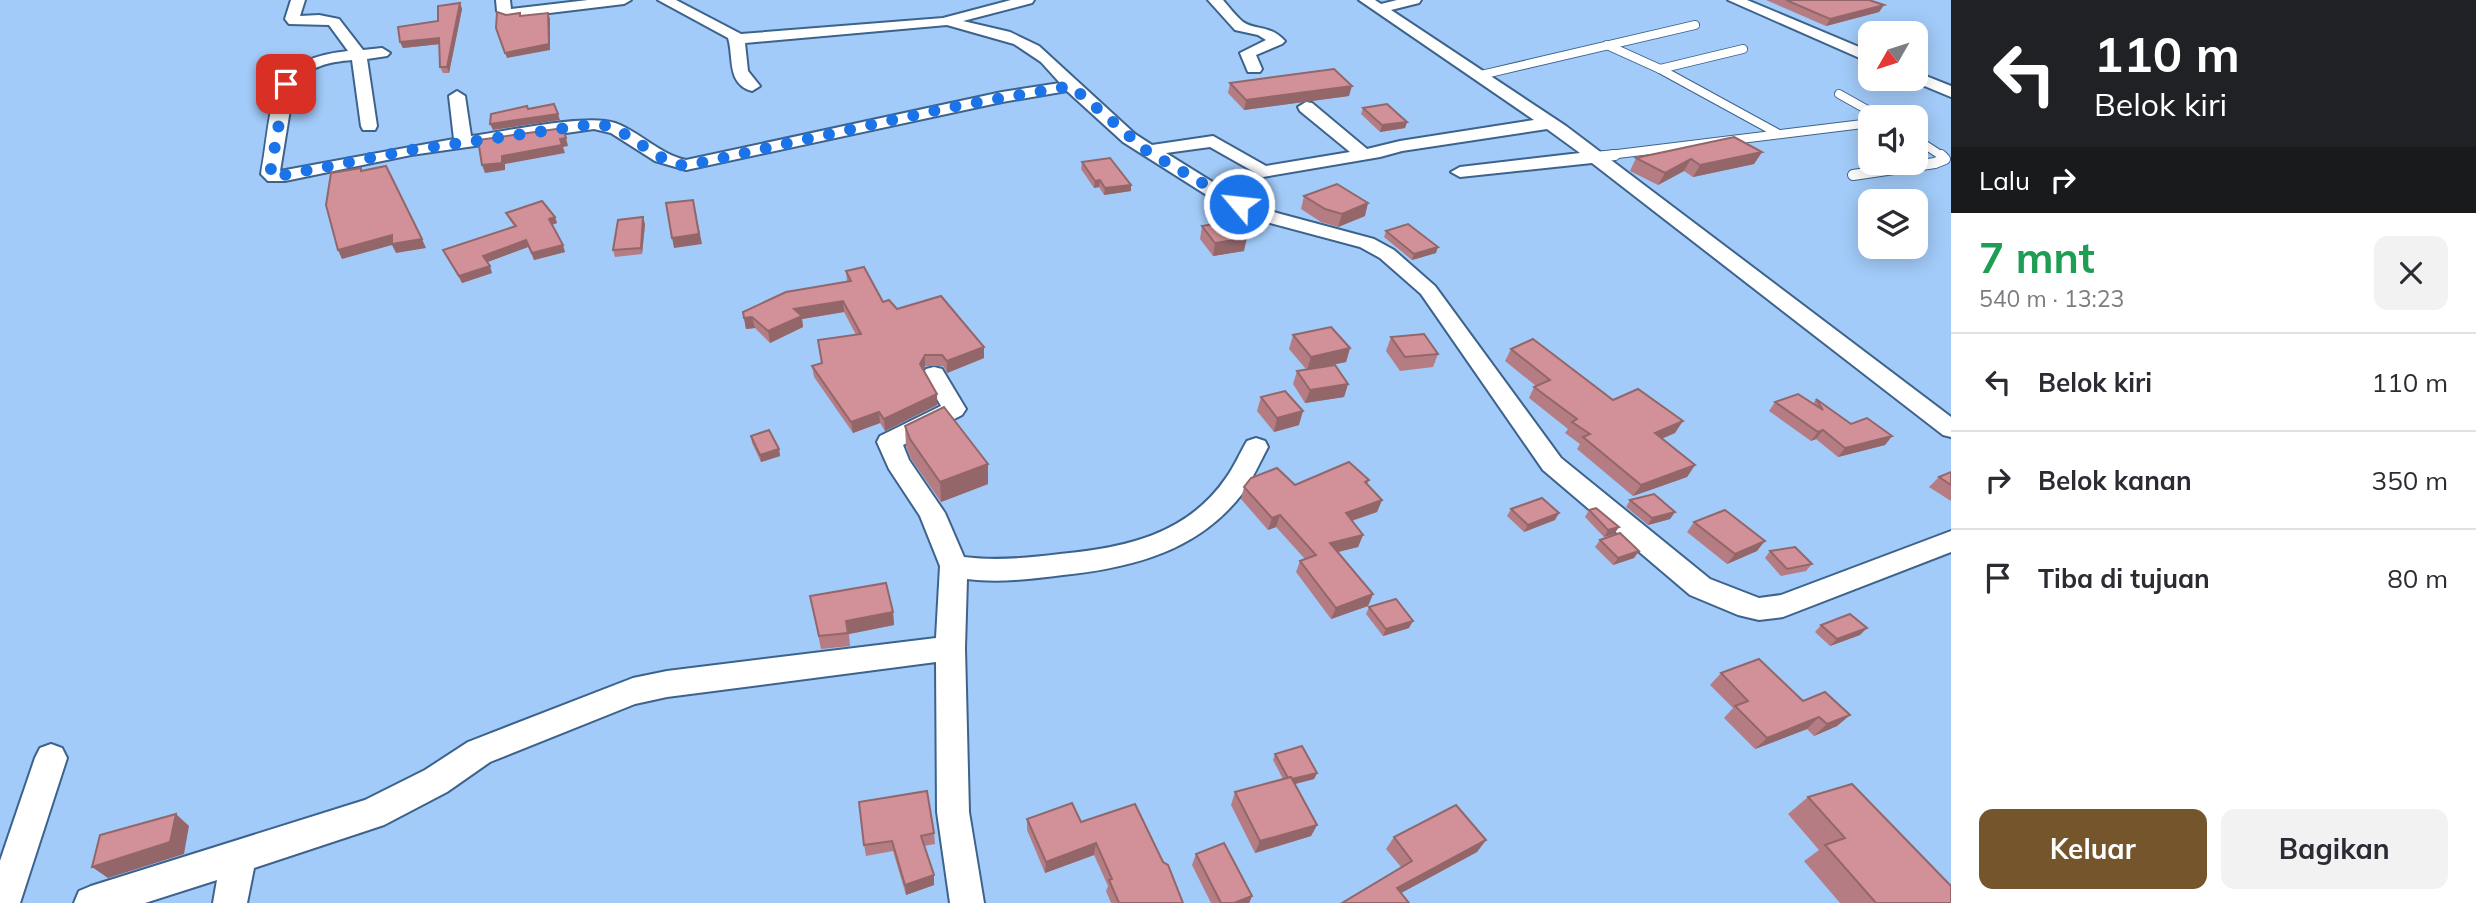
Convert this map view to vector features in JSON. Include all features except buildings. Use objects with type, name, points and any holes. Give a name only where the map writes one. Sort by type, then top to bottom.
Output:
[{"type":"street","points":[[298,0],[292,19],[294,21],[334,22],[359,56],[369,126]]},
{"type":"street","points":[[503,0],[507,14],[624,0]]},
{"type":"street","points":[[665,0],[733,35],[737,39],[738,69],[752,86]]},
{"type":"street","points":[[737,39],[943,22],[1027,0]]},
{"type":"street","points":[[1215,0],[1240,27],[1263,31],[1277,41],[1248,53],[1254,69]]},
{"type":"street","points":[[1374,4],[1414,0]]},
{"type":"street","points":[[1735,0],[1858,52]]},
{"type":"street","points":[[1374,4],[1550,123],[1951,429]]},
{"type":"street","points":[[943,22],[1012,36],[1041,53],[1071,86],[1147,151],[1194,180],[1254,211],[1367,243],[1387,254],[1428,290],[1541,452],[1677,569],[1719,597],[1759,608],[1783,606],[1951,541]]},
{"type":"street","points":[[383,53],[320,59],[290,76],[286,84],[270,174],[274,177],[285,176],[411,150],[602,124],[662,159],[686,166],[938,110],[1071,86]]},
{"type":"street","points":[[1928,82],[1951,92]]},
{"type":"street","points":[[457,96],[463,142]]},
{"type":"street","points":[[1306,107],[1364,155]]},
{"type":"street","points":[[1147,151],[1213,141],[1263,172],[1364,155],[1400,146],[1550,123]]},
{"type":"street","points":[[1460,172],[1596,157]]},
{"type":"street","points":[[934,374],[954,409],[889,442],[892,452],[932,513],[954,566],[950,648],[953,812],[967,903]]},
{"type":"street","points":[[954,566],[974,569],[1021,569],[1098,561],[1150,550],[1180,536],[1216,506],[1234,486],[1256,447]]},
{"type":"street","points":[[90,903],[372,814],[436,780],[479,752],[633,691],[679,682],[950,648]]},
{"type":"street","points":[[3,903],[51,758]]},
{"type":"street","points":[[230,903],[239,856]]},
{"type":"lane","points":[[1481,75],[1695,24]]},
{"type":"lane","points":[[1608,45],[1660,69],[1777,133]]},
{"type":"lane","points":[[1660,69],[1743,49]]},
{"type":"lane","points":[[1839,94],[1859,105]]},
{"type":"lane","points":[[1596,157],[1858,124]]},
{"type":"lane","points":[[1928,146],[1945,159],[1928,164]]},
{"type":"lane","points":[[1853,175],[1858,174]]},
{"type":"route","points":[[286,84],[270,174],[274,177],[411,150],[594,124],[608,125],[662,159],[686,166],[951,107],[1071,86],[1147,151],[1174,169],[1239,204]]}]
